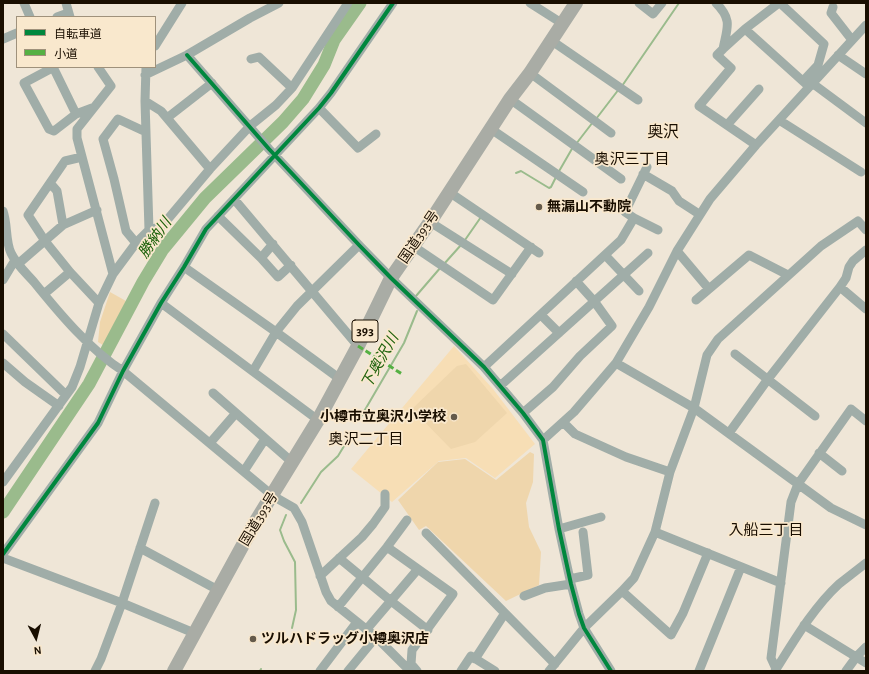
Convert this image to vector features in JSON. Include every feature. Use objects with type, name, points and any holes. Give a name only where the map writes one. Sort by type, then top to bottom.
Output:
[{"type":"highway","name":"国道393号","points":[[174,671],[256,521],[273,496],[318,420],[358,346],[391,278],[430,222],[510,99],[552,41],[576,3]]},
{"type":"street","points":[[24,3],[30,16]]},
{"type":"street","points":[[66,3],[69,15]]},
{"type":"street","points":[[156,44],[182,3]]},
{"type":"street","points":[[156,67],[187,55],[250,18],[279,3]]},
{"type":"street","points":[[3,482],[72,387],[90,344],[99,303],[113,274],[136,243],[149,230],[162,226],[210,169],[292,88],[348,3]]},
{"type":"street","points":[[3,554],[98,423],[123,371],[160,303],[184,267],[206,229],[234,199],[272,152],[319,108],[393,3]]},
{"type":"street","points":[[530,3],[563,24]]},
{"type":"street","points":[[639,3],[653,14],[662,3]]},
{"type":"street","points":[[716,3],[723,9],[728,18],[728,28],[723,49]]},
{"type":"street","points":[[756,146],[699,106],[732,68],[717,56],[745,29],[779,3],[824,44],[818,65],[808,84]]},
{"type":"street","points":[[833,7],[831,13],[852,40]]},
{"type":"street","points":[[543,440],[574,412],[616,363],[649,307],[677,251],[699,214],[710,199],[779,120],[808,84],[866,25]]},
{"type":"street","points":[[745,29],[808,84],[866,123]]},
{"type":"street","points":[[3,39],[16,33]]},
{"type":"street","points":[[552,41],[638,100]]},
{"type":"street","points":[[187,55],[272,152],[359,245],[391,278],[484,367],[523,413],[543,440],[570,581],[584,628],[611,671]]},
{"type":"street","points":[[838,55],[866,74]]},
{"type":"street","points":[[251,59],[259,57],[292,88]]},
{"type":"street","points":[[51,68],[24,83],[49,129],[54,130],[76,114],[92,108]]},
{"type":"street","points":[[53,68],[76,114]]},
{"type":"street","points":[[99,68],[111,86],[77,128],[82,157],[113,274]]},
{"type":"street","points":[[145,71],[149,230]]},
{"type":"street","points":[[530,73],[612,133]]},
{"type":"street","points":[[167,118],[212,83]]},
{"type":"street","points":[[728,125],[759,89]]},
{"type":"street","points":[[510,99],[621,179]]},
{"type":"street","points":[[145,101],[161,111],[210,169]]},
{"type":"street","points":[[319,108],[358,148],[376,134]]},
{"type":"street","points":[[136,243],[126,231],[103,139],[118,119],[146,132]]},
{"type":"street","points":[[779,120],[861,172]]},
{"type":"street","points":[[491,129],[583,192]]},
{"type":"street","points":[[82,157],[64,161],[28,215],[45,241],[70,272],[99,303]]},
{"type":"street","points":[[658,230],[625,212],[645,171],[672,191],[679,202],[699,214]]},
{"type":"street","points":[[50,183],[57,191],[63,225]]},
{"type":"street","points":[[449,192],[539,253]]},
{"type":"street","points":[[234,199],[358,346]]},
{"type":"street","points":[[4,275],[16,262],[45,241],[63,225],[97,210]]},
{"type":"street","points":[[3,211],[5,216],[7,240],[16,262],[44,294],[90,344],[115,366],[123,371],[273,496],[294,508],[302,522],[320,576],[331,601],[376,637],[410,671]]},
{"type":"street","points":[[218,216],[261,258],[278,277],[290,265]]},
{"type":"street","points":[[484,367],[621,240],[634,218]]},
{"type":"street","points":[[426,533],[505,613],[551,669],[584,628],[634,578],[655,532],[670,472],[694,408],[707,355],[718,339],[821,246],[858,221],[866,230]]},
{"type":"street","points":[[430,222],[512,274]]},
{"type":"street","points":[[261,258],[273,244]]},
{"type":"street","points":[[253,371],[276,332],[297,306],[359,245]]},
{"type":"street","points":[[413,246],[493,300],[531,247]]},
{"type":"street","points":[[729,433],[768,379],[840,287],[846,278],[849,267],[853,261],[866,250]]},
{"type":"street","points":[[677,251],[709,288]]},
{"type":"street","points":[[500,386],[648,253]]},
{"type":"street","points":[[605,255],[638,291]]},
{"type":"street","points":[[696,300],[749,255],[788,276]]},
{"type":"street","points":[[184,267],[340,379]]},
{"type":"street","points":[[44,294],[70,272]]},
{"type":"street","points":[[523,413],[553,387],[580,356],[612,326],[594,301],[576,281]]},
{"type":"street","points":[[840,287],[865,307]]},
{"type":"street","points":[[160,303],[318,420]]},
{"type":"street","points":[[541,315],[559,333]]},
{"type":"street","points":[[3,334],[66,395]]},
{"type":"street","points":[[735,354],[815,416]]},
{"type":"street","points":[[3,363],[25,382],[59,406]]},
{"type":"street","points":[[616,363],[694,408],[831,508],[866,525]]},
{"type":"street","points":[[212,393],[292,462]]},
{"type":"street","points":[[776,670],[770,658],[792,502],[798,484],[851,409],[866,421]]},
{"type":"street","points":[[210,443],[236,413]]},
{"type":"street","points":[[563,422],[575,434],[626,457],[670,472]]},
{"type":"street","points":[[244,471],[265,439]]},
{"type":"street","points":[[819,453],[842,471]]},
{"type":"street","points":[[320,576],[373,524],[385,507],[385,494]]},
{"type":"street","points":[[95,671],[122,603],[155,503]]},
{"type":"street","points":[[559,529],[601,517]]},
{"type":"street","points":[[338,607],[407,520]]},
{"type":"street","points":[[524,596],[545,588],[588,576],[583,532]]},
{"type":"street","points":[[655,532],[781,584]]},
{"type":"street","points":[[387,547],[453,594],[412,650],[410,664],[417,671]]},
{"type":"street","points":[[140,548],[218,590]]},
{"type":"street","points":[[622,591],[672,635],[683,613],[708,553]]},
{"type":"street","points":[[3,558],[122,603],[194,633]]},
{"type":"street","points":[[339,558],[428,630]]},
{"type":"street","points":[[776,670],[804,625],[839,584],[866,563]]},
{"type":"street","points":[[699,671],[741,567]]},
{"type":"street","points":[[366,630],[418,569]]},
{"type":"street","points":[[475,659],[505,613]]},
{"type":"street","points":[[320,671],[358,622]]},
{"type":"street","points":[[804,625],[857,656],[866,663]]},
{"type":"street","points":[[348,671],[376,637]]},
{"type":"street","points":[[846,671],[866,647]]},
{"type":"street","points":[[462,671],[471,656],[495,671]]},
{"type":"shaded area","points":[[110,292],[126,301],[103,345],[98,342],[100,322]]},
{"type":"shaded area","name":"小樽市立奥沢小学校","points":[[454,346],[493,389],[535,444],[495,478],[466,458],[439,461],[392,502],[351,469]]},
{"type":"shaded area","points":[[466,364],[507,413],[475,442],[451,449],[412,409],[457,366]]},
{"type":"shaded area","points":[[530,452],[534,454],[533,482],[526,503],[529,527],[541,552],[539,585],[506,601],[426,526],[419,530],[398,500],[438,462],[465,459],[496,480]]},
{"type":"waterway","name":"勝納川","points":[[3,512],[89,384],[143,282],[163,249],[205,198],[283,122],[303,99],[324,65],[334,40],[360,3]]},
{"type":"waterway","points":[[622,86],[679,3]]},
{"type":"waterway","points":[[596,119],[619,89]]},
{"type":"waterway","points":[[576,144],[593,122]]},
{"type":"waterway","points":[[558,173],[573,147]]},
{"type":"waterway","points":[[516,173],[521,171],[549,188],[556,177]]},
{"type":"waterway","points":[[465,240],[481,217]]},
{"type":"waterway","points":[[444,264],[461,245]]},
{"type":"waterway","points":[[416,296],[441,267]]},
{"type":"waterway","name":"下奥沢川","points":[[359,420],[404,343],[417,311]]},
{"type":"waterway","name":"下奥沢川","points":[[301,503],[321,472],[338,456],[352,433]]},
{"type":"waterway","points":[[286,515],[280,530],[295,562],[296,610],[292,628]]},
{"type":"marked path","points":[[358,346],[402,374]]},
{"type":"cycle path","points":[[3,554],[98,423],[123,371],[161,303],[206,229],[319,108],[393,3]]},
{"type":"cycle path","points":[[187,55],[269,149],[359,245],[391,278],[484,367],[523,413],[543,440],[559,529],[579,614],[584,628],[611,671]]},
{"type":"place","name":"無漏山不動院","points":[[539,207]]},
{"type":"place","name":"小樽市立奥沢小学校","points":[[454,417]]},
{"type":"place","name":"ツルハドラッグ小樽奥沢店","points":[[253,639]]},
{"type":"district","name":"奥沢","points":[[663,132]]},
{"type":"district","name":"奥沢三丁目","points":[[632,159]]},
{"type":"district","name":"奥沢二丁目","points":[[366,439]]},
{"type":"district","name":"入船三丁目","points":[[766,530]]}]
